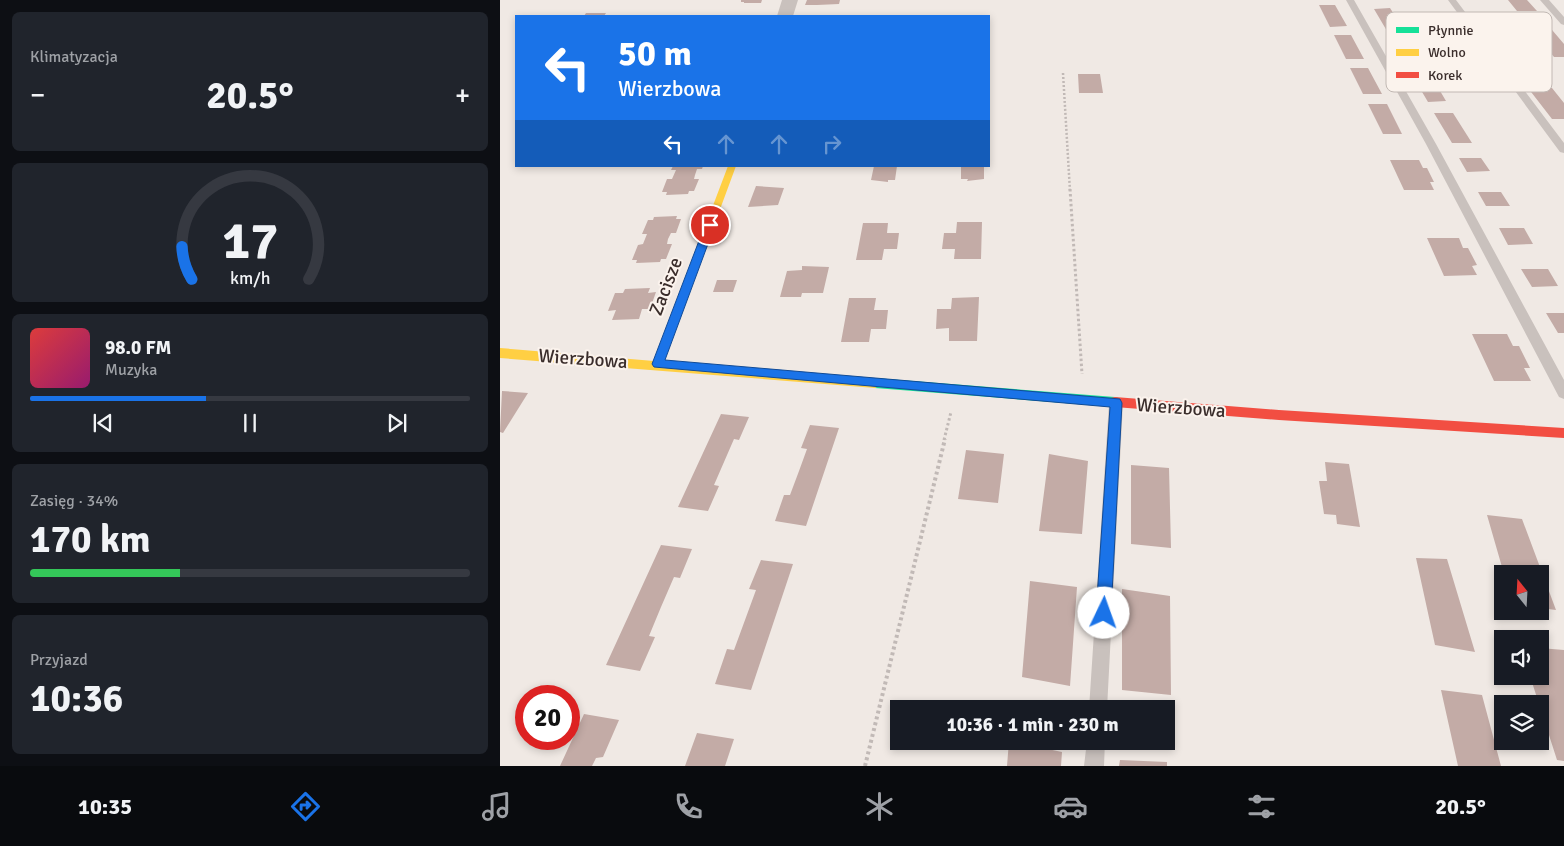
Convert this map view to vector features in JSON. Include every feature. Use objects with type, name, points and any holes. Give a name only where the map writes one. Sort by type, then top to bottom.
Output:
[{"type":"street","points":[[785,15],[790,0]]},
{"type":"street","name":"Zacisze","points":[[658,364],[732,167]]},
{"type":"street","name":"Wierzbowa","points":[[500,353],[658,364],[1116,403],[1564,433]]},
{"type":"lane","points":[[1350,0],[1386,64]]},
{"type":"lane","points":[[1452,0],[1461,12]]},
{"type":"lane","points":[[1544,0],[1564,22]]},
{"type":"lane","points":[[1402,92],[1564,393]]},
{"type":"lane","points":[[1521,92],[1564,150]]},
{"type":"lane","points":[[1099,700],[1116,403]]},
{"type":"lane","points":[[1094,766],[1095,750]]},
{"type":"path","points":[[1063,73],[1083,400]]},
{"type":"path","points":[[865,766],[956,389]]},
{"type":"building","points":[[741,0],[762,0],[761,3],[744,3]]},
{"type":"building","points":[[807,0],[840,0],[839,4],[805,5]]},
{"type":"building","points":[[1508,0],[1527,0],[1537,11],[1517,11]]},
{"type":"building","points":[[1319,5],[1335,5],[1347,26],[1330,27]]},
{"type":"building","points":[[1390,8],[1393,12],[1386,12],[1386,29],[1374,9]]},
{"type":"building","points":[[586,13],[606,13],[605,15],[585,15]]},
{"type":"building","points":[[1552,30],[1564,44],[1564,57],[1554,57],[1552,55]]},
{"type":"building","points":[[1334,35],[1351,35],[1364,59],[1346,59]]},
{"type":"building","points":[[1350,68],[1368,68],[1382,94],[1363,94]]},
{"type":"building","points":[[1078,74],[1100,74],[1103,93],[1079,93]]},
{"type":"building","points":[[1552,88],[1564,103],[1564,119],[1552,119],[1531,92],[1552,92]]},
{"type":"building","points":[[1422,92],[1441,92],[1446,101],[1428,102]]},
{"type":"building","points":[[1368,104],[1387,104],[1402,134],[1383,134]]},
{"type":"building","points":[[1434,113],[1453,113],[1472,143],[1452,143]]},
{"type":"building","points":[[1459,158],[1481,158],[1490,171],[1467,172]]},
{"type":"building","points":[[1390,160],[1419,160],[1423,168],[1427,168],[1434,182],[1430,182],[1434,190],[1404,190]]},
{"type":"building","points":[[672,167],[703,167],[702,169],[697,169],[694,179],[699,179],[694,191],[689,191],[688,194],[666,195],[667,192],[662,192],[667,179],[672,179],[676,170],[671,170]]},
{"type":"building","points":[[874,167],[897,167],[895,180],[888,180],[888,182],[871,180]]},
{"type":"building","points":[[961,167],[984,167],[984,179],[967,181],[968,179],[961,179]]},
{"type":"building","points":[[756,186],[784,188],[778,205],[748,207]]},
{"type":"building","points":[[1478,192],[1501,192],[1510,206],[1486,206]]},
{"type":"building","points":[[677,216],[676,219],[681,219],[676,233],[671,233],[668,239],[667,244],[672,244],[666,259],[661,259],[660,262],[636,263],[637,260],[632,260],[638,245],[643,244],[647,234],[642,234],[648,220],[653,220],[654,217]]},
{"type":"building","points":[[957,222],[982,222],[981,259],[954,259],[955,249],[942,249],[944,233],[956,233]]},
{"type":"building","points":[[863,223],[888,223],[887,233],[899,233],[897,249],[884,249],[882,260],[856,260]]},
{"type":"building","points":[[1499,228],[1524,228],[1533,244],[1508,245]]},
{"type":"building","points":[[1427,238],[1459,238],[1463,248],[1468,248],[1477,265],[1472,266],[1477,275],[1444,276]]},
{"type":"building","points":[[802,266],[829,267],[823,293],[802,293],[801,297],[780,297],[787,271],[802,270]]},
{"type":"building","points":[[1521,269],[1548,269],[1558,286],[1532,287]]},
{"type":"building","points":[[717,280],[737,280],[733,292],[713,292]]},
{"type":"building","points":[[650,288],[648,293],[656,292],[650,309],[642,309],[639,319],[612,320],[616,310],[608,311],[615,293],[623,293],[625,289]]},
{"type":"building","points":[[979,297],[977,341],[949,341],[949,328],[936,329],[937,309],[951,309],[952,298]]},
{"type":"building","points":[[849,298],[876,298],[874,310],[888,310],[886,329],[871,329],[869,342],[841,342]]},
{"type":"building","points":[[1546,313],[1564,313],[1564,333],[1558,333]]},
{"type":"building","points":[[1472,334],[1507,334],[1513,346],[1519,346],[1530,368],[1524,368],[1531,381],[1494,381]]},
{"type":"building","points":[[502,391],[528,393],[503,433],[500,432]]},
{"type":"building","points":[[721,414],[749,417],[739,440],[734,439],[714,485],[719,486],[708,511],[678,507]]},
{"type":"building","points":[[810,425],[839,428],[806,526],[775,521],[784,495],[790,495],[799,471],[807,449],[801,448]]},
{"type":"building","points":[[966,450],[1004,454],[998,503],[958,499]]},
{"type":"building","points":[[1049,454],[1088,461],[1082,534],[1039,531]]},
{"type":"building","points":[[1325,462],[1349,464],[1360,527],[1337,524],[1336,515],[1324,514],[1319,481],[1327,481]]},
{"type":"building","points":[[1131,465],[1169,468],[1171,548],[1131,544]]},
{"type":"building","points":[[1487,515],[1522,519],[1539,565],[1501,565]]},
{"type":"building","points":[[661,545],[692,549],[680,578],[674,577],[661,607],[649,636],[655,637],[640,671],[606,665]]},
{"type":"building","points":[[1416,558],[1447,559],[1475,652],[1435,645]]},
{"type":"building","points":[[761,560],[793,564],[751,690],[715,684],[727,649],[734,650],[756,590],[749,589]]},
{"type":"building","points":[[1030,581],[1077,587],[1070,686],[1022,677]]},
{"type":"building","points":[[1122,589],[1170,596],[1171,695],[1122,690]]},
{"type":"building","points":[[1549,591],[1556,610],[1549,609]]},
{"type":"building","points":[[1549,649],[1564,650],[1564,761],[1557,760],[1549,735],[1549,695],[1536,695],[1533,685],[1549,685]]},
{"type":"building","points":[[1441,690],[1482,695],[1494,740],[1494,750],[1497,750],[1501,766],[1458,766]]},
{"type":"building","points":[[584,714],[619,720],[603,757],[596,758],[592,766],[560,766],[567,750],[580,750],[580,723]]},
{"type":"building","points":[[697,733],[734,739],[725,766],[685,766]]},
{"type":"building","points":[[1008,750],[1052,750],[1062,752],[1061,766],[1007,766]]},
{"type":"building","points":[[1120,760],[1167,762],[1167,766],[1119,766]]},
{"type":"traffic: fast","points":[[875,383],[1115,402]]},
{"type":"traffic: slow","points":[[658,364],[732,167]]},
{"type":"traffic: slow","points":[[500,353],[875,383]]},
{"type":"traffic: jam","points":[[1115,402],[1279,415],[1564,433]]},
{"type":"route","points":[[710,225],[658,364],[1116,403],[1104,613]]}]
